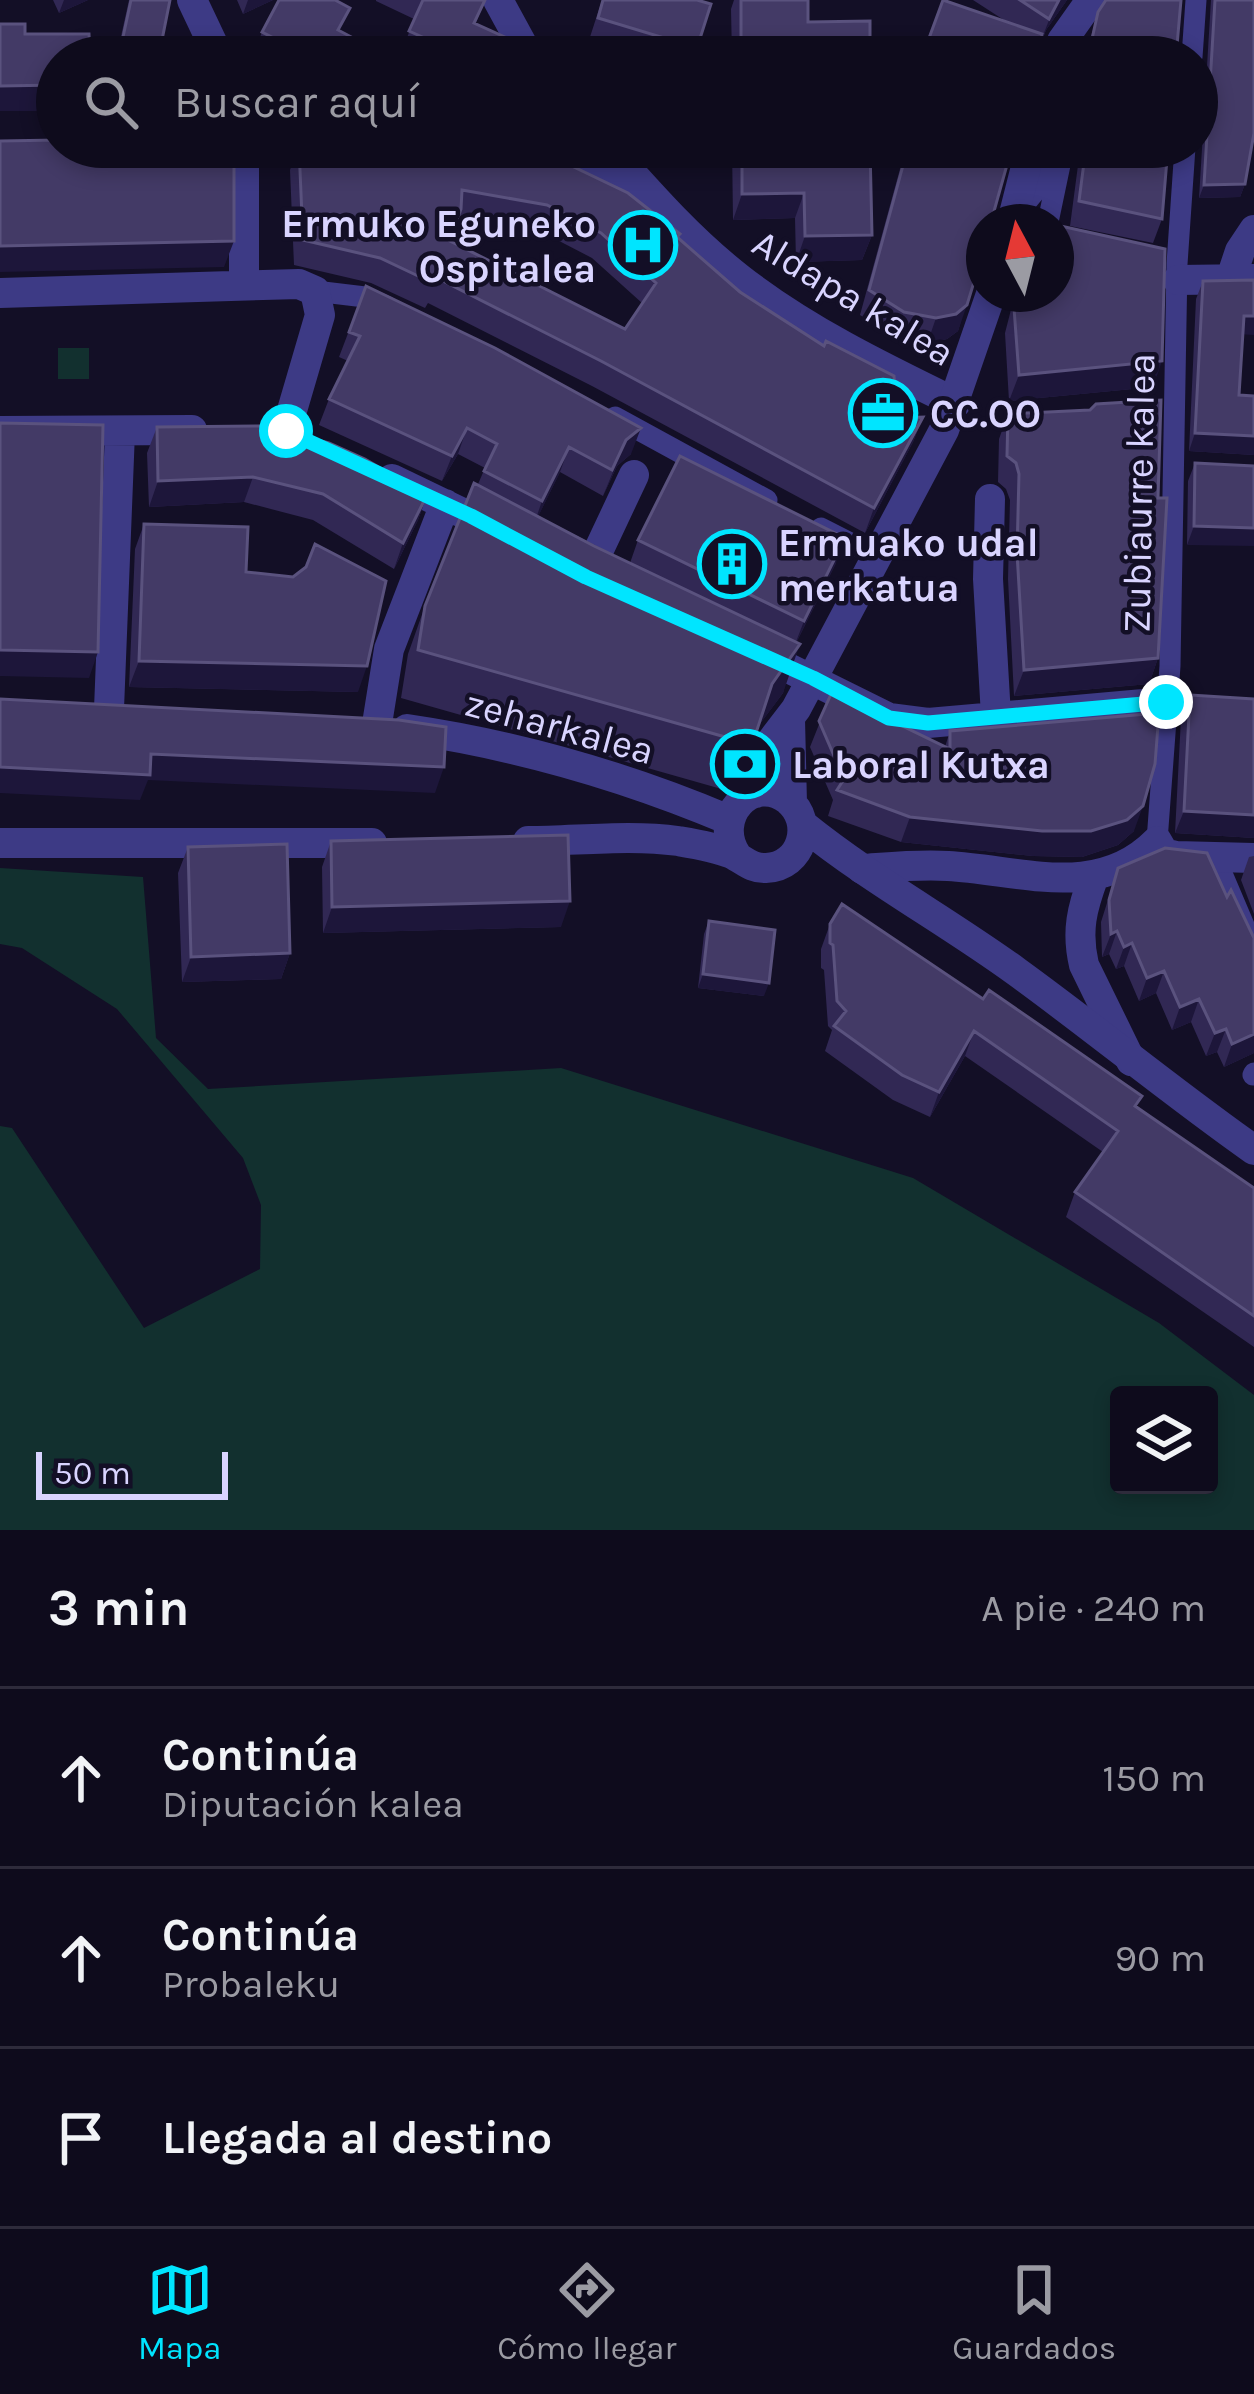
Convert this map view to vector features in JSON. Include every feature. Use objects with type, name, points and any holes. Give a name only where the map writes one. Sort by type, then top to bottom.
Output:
[{"type":"street","points":[[192,0],[209,36]]},
{"type":"street","points":[[498,0],[518,36]]},
{"type":"street","points":[[1065,36],[1091,0]]},
{"type":"street","points":[[1193,36],[1196,0]]},
{"type":"street","points":[[244,168],[244,285]]},
{"type":"street","name":"Aldapa kalea","points":[[582,168],[654,198],[699,244],[756,290],[956,404]]},
{"type":"street","points":[[627,168],[654,198]]},
{"type":"street","points":[[1016,204],[1026,168]]},
{"type":"street","points":[[1026,204],[1055,168]]},
{"type":"street","points":[[1052,204],[1059,168]]},
{"type":"street","name":"Zubiaurre kalea","points":[[1157,841],[1178,703],[1184,466],[1166,408],[1170,268],[1182,168]]},
{"type":"street","points":[[1170,268],[1242,279],[1253,229]]},
{"type":"street","points":[[0,292],[299,284],[315,291],[365,297],[405,315]]},
{"type":"street","points":[[285,434],[320,315],[315,291]]},
{"type":"street","points":[[737,856],[728,837],[738,811],[770,743],[813,678],[956,404],[986,312]]},
{"type":"street","points":[[601,409],[874,555]]},
{"type":"street","points":[[0,431],[220,430]]},
{"type":"street","points":[[109,708],[120,432]]},
{"type":"street","points":[[621,592],[577,572],[653,440]]},
{"type":"street","points":[[367,466],[529,546]]},
{"type":"street","points":[[991,499],[988,579],[996,716]]},
{"type":"street","name":"zeharkalea","points":[[445,504],[365,723],[478,739],[670,796],[738,811]]},
{"type":"street","points":[[717,635],[889,718],[928,723],[1178,703]]},
{"type":"street","points":[[781,865],[798,849],[790,719]]},
{"type":"street","points":[[673,840],[781,796],[862,869],[1019,974],[1157,1082],[1254,1150]]},
{"type":"street","points":[[488,842],[673,840],[737,856],[758,868],[817,867],[896,894]]},
{"type":"street","points":[[862,869],[950,866],[1076,880],[1094,876],[1157,841],[1164,854],[1254,858]]},
{"type":"street","points":[[0,843],[394,843]]},
{"type":"street","points":[[1215,857],[1254,950]]},
{"type":"street","points":[[1094,876],[1077,930],[1080,948],[1130,1061]]},
{"type":"green space","points":[[58,348],[89,348],[89,379],[58,379]]},
{"type":"green space","points":[[0,868],[143,877],[156,1038],[208,1089],[561,1068],[913,1178],[1159,1323],[1254,1395],[1254,1530],[0,1530],[0,1126],[12,1128],[144,1328],[260,1269],[261,1205],[243,1158],[117,1009],[22,948],[0,944]]},
{"type":"building","points":[[131,0],[170,0],[163,36],[123,36]]},
{"type":"building","points":[[279,0],[335,0],[350,8],[338,30],[349,36],[270,36],[262,32]]},
{"type":"building","points":[[423,0],[485,0],[474,23],[502,36],[420,36],[409,31]]},
{"type":"building","points":[[603,0],[711,4],[701,36],[657,36],[598,18]]},
{"type":"building","points":[[741,0],[808,0],[808,22],[870,21],[870,36],[741,36]]},
{"type":"building","points":[[943,0],[1042,34],[1041,36],[930,36]]},
{"type":"building","points":[[1020,0],[1059,0],[1049,19]]},
{"type":"building","points":[[1106,0],[1181,0],[1178,36],[1093,36]]},
{"type":"building","points":[[1215,0],[1254,0],[1254,133],[1245,184],[1204,185],[1205,168],[1218,168],[1218,36],[1213,36]]},
{"type":"building","points":[[0,24],[25,24],[25,34],[89,34],[36,36],[36,85],[0,86]]},
{"type":"building","points":[[36,140],[36,168],[234,168],[234,241],[0,246],[0,141]]},
{"type":"building","points":[[300,168],[576,168],[628,193],[680,234],[677,237],[740,292],[824,346],[826,341],[894,376],[897,418],[923,417],[874,508],[437,278],[435,284],[380,258],[303,240]],"holes":[[[462,190],[547,205],[601,233],[656,283],[625,329],[450,241]]]},
{"type":"building","points":[[742,168],[870,168],[872,235],[805,236],[804,193],[742,194]]},
{"type":"building","points":[[902,168],[1006,168],[996,204],[966,204],[966,306],[956,314],[936,318],[904,312],[869,290]]},
{"type":"building","points":[[1083,168],[1166,168],[1162,219],[1079,201]]},
{"type":"building","points":[[1074,229],[1165,249],[1162,361],[1019,375],[1014,312],[1074,312]]},
{"type":"building","points":[[1254,280],[1254,316],[1244,316],[1239,395],[1254,396],[1254,436],[1195,433],[1203,281]]},
{"type":"building","points":[[366,286],[495,348],[641,428],[626,440],[612,470],[569,447],[542,501],[484,471],[497,444],[467,428],[452,456],[329,399],[360,336],[349,332]]},
{"type":"building","points":[[1161,400],[1158,498],[1167,498],[1158,658],[1024,670],[1017,553],[1019,474],[1016,463],[1007,456],[1008,414]]},
{"type":"building","points":[[0,423],[103,425],[98,652],[0,650]]},
{"type":"building","points":[[262,426],[329,443],[427,495],[403,543],[323,494],[253,477],[158,481],[157,427]]},
{"type":"building","name":"Ermuako udal merkatua","points":[[680,456],[845,538],[804,621],[638,540]]},
{"type":"building","points":[[1195,463],[1254,466],[1254,528],[1194,526]]},
{"type":"building","points":[[474,483],[800,644],[772,684],[757,730],[743,742],[418,650],[425,606]]},
{"type":"building","points":[[144,524],[248,527],[246,572],[293,577],[306,567],[315,544],[386,581],[367,666],[139,661]]},
{"type":"building","points":[[832,692],[950,749],[950,731],[1159,713],[1155,764],[1143,806],[1127,820],[1091,831],[1042,831],[910,817],[837,790],[844,779],[819,721]]},
{"type":"building","points":[[1190,695],[1254,699],[1254,815],[1184,811]]},
{"type":"building","points":[[0,699],[399,720],[446,727],[444,767],[151,754],[150,775],[0,767]]},
{"type":"building","points":[[568,835],[570,901],[332,907],[331,841]]},
{"type":"building","points":[[287,844],[290,953],[191,957],[188,847]]},
{"type":"building","points":[[1165,848],[1207,853],[1227,897],[1231,890],[1254,938],[1254,1034],[1232,1044],[1226,1029],[1215,1033],[1199,999],[1180,1007],[1164,971],[1147,978],[1132,943],[1124,947],[1117,931],[1111,934],[1109,900],[1118,868]]},
{"type":"building","points":[[842,904],[983,999],[989,990],[1142,1096],[1135,1106],[1254,1188],[1254,1316],[1075,1192],[1118,1131],[974,1031],[939,1092],[902,1075],[834,1026],[846,1011],[837,1001],[830,943],[830,924]]},
{"type":"building","points":[[709,921],[775,930],[769,983],[703,974]]},
{"type":"place","name":"Ermuko Eguneko Ospitalea","points":[[643,245]]},
{"type":"place","name":"CC.OO","points":[[883,413]]},
{"type":"place","name":"Ermuako udal merkatua","points":[[732,564]]},
{"type":"place","name":"Laboral Kutxa","points":[[745,764]]},
{"type":"route","points":[[286,431],[889,718],[928,723],[1166,702]]}]
